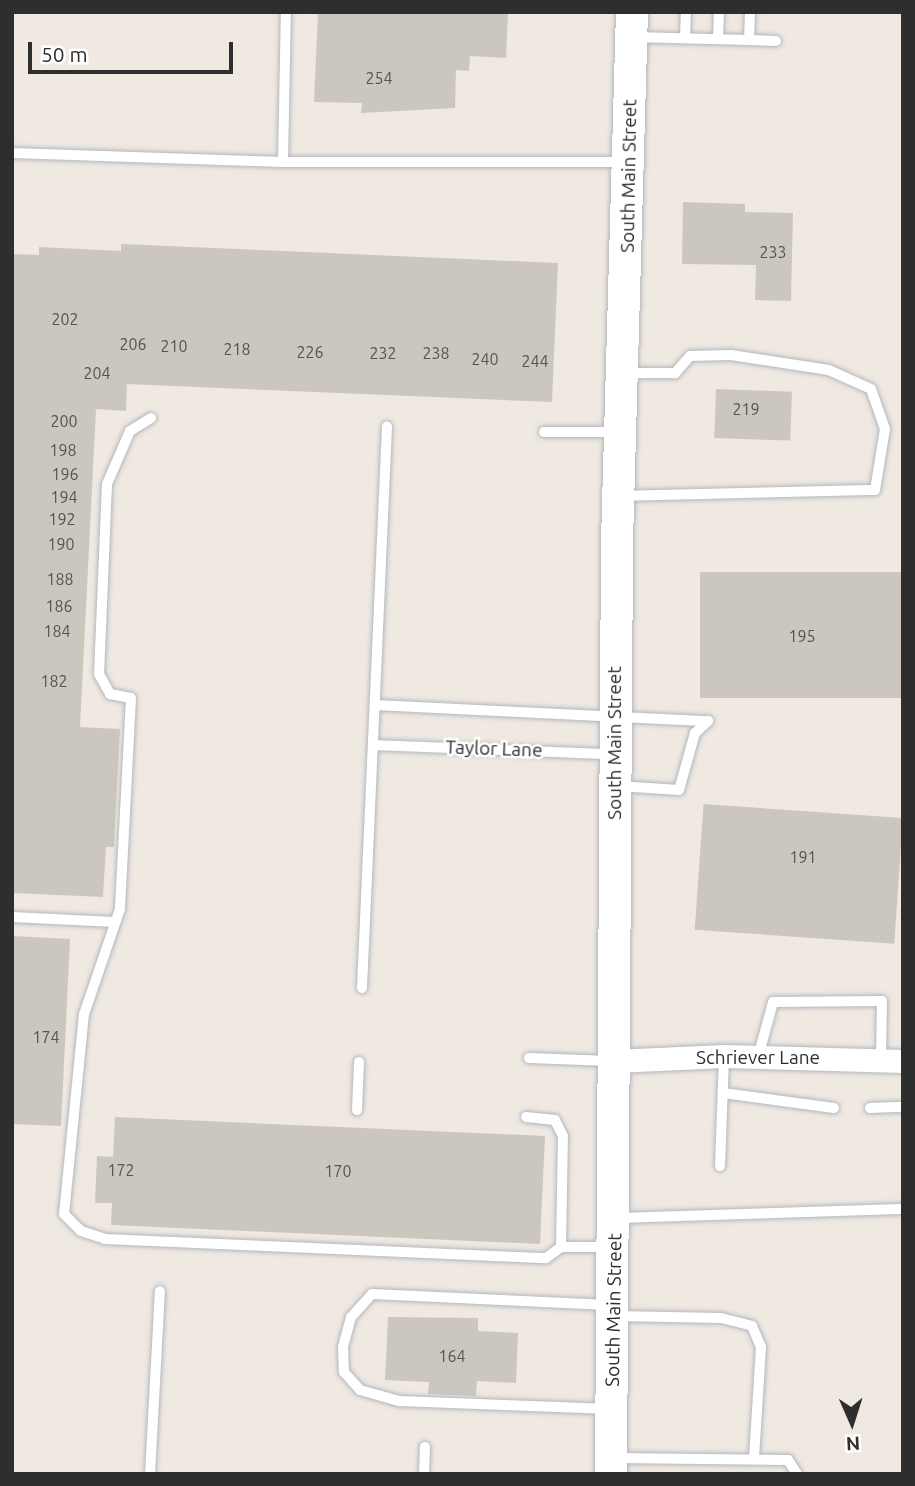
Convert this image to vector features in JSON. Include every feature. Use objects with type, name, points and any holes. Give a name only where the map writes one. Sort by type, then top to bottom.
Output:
[{"type":"street","name":"South Main Street","points":[[612,1466],[615,1311],[615,716],[619,496],[631,162],[632,24]]},
{"type":"street","name":"Schriever Lane","points":[[614,1061],[724,1056],[892,1060]]},
{"type":"lane","points":[[283,162],[286,12]]},
{"type":"lane","points":[[685,12],[685,38]]},
{"type":"lane","points":[[718,39],[719,12]]},
{"type":"lane","points":[[749,40],[750,12]]},
{"type":"lane","points":[[632,24],[685,38],[776,41]]},
{"type":"lane","points":[[12,153],[283,162],[631,162]]},
{"type":"lane","points":[[619,496],[875,490],[884,429],[871,389],[830,370],[730,355],[690,356],[675,373],[624,373]]},
{"type":"lane","points":[[151,418],[130,431],[107,484],[99,674],[110,694],[131,698],[115,922],[84,1014],[64,1214],[81,1231],[105,1239],[546,1258],[561,1247],[615,1232],[903,1209]]},
{"type":"lane","points":[[362,988],[387,427]]},
{"type":"lane","points":[[544,432],[621,432]]},
{"type":"lane","name":"Taylor Lane","points":[[375,705],[708,721],[695,733],[679,790],[615,786]]},
{"type":"lane","name":"Taylor Lane","points":[[373,745],[615,754]]},
{"type":"lane","points":[[12,917],[115,922]]},
{"type":"lane","points":[[758,1057],[773,1002],[883,1001],[892,1060]]},
{"type":"lane","points":[[720,1166],[724,1056]]},
{"type":"lane","points":[[529,1059],[614,1061]]},
{"type":"lane","points":[[356,1110],[359,1062]]},
{"type":"lane","points":[[723,1093],[834,1108]]},
{"type":"lane","points":[[870,1108],[903,1107]]},
{"type":"lane","points":[[526,1117],[555,1121],[563,1136],[561,1247]]},
{"type":"lane","points":[[150,1474],[160,1292]]},
{"type":"lane","points":[[614,1409],[399,1401],[359,1390],[344,1372],[343,1347],[351,1317],[372,1294],[721,1318],[752,1326],[761,1347],[754,1459]]},
{"type":"lane","points":[[424,1474],[425,1447]]},
{"type":"lane","points":[[612,1466],[754,1459],[788,1460],[797,1474]]},
{"type":"building","points":[[318,12],[508,12],[506,58],[470,56],[469,71],[456,70],[455,108],[361,113],[362,103],[314,102]]},
{"type":"building","points":[[683,202],[745,204],[745,212],[793,213],[791,301],[755,300],[756,265],[682,264]]},
{"type":"building","points":[[121,244],[558,263],[552,402],[127,384],[126,411],[96,409],[80,727],[120,729],[114,847],[106,847],[103,897],[12,893],[12,254],[39,255],[39,247],[121,251]]},
{"type":"building","points":[[716,389],[792,392],[790,441],[714,438]]},
{"type":"building","points":[[700,572],[903,572],[903,698],[700,698]]},
{"type":"building","points":[[703,804],[903,818],[894,944],[695,930]]},
{"type":"building","points":[[12,936],[70,939],[61,1126],[12,1124]]},
{"type":"building","points":[[115,1117],[545,1136],[540,1244],[111,1225],[112,1203],[95,1203],[97,1156],[113,1157]]},
{"type":"building","points":[[388,1317],[478,1318],[478,1331],[518,1333],[516,1383],[477,1381],[476,1396],[428,1394],[429,1382],[385,1380]]}]
